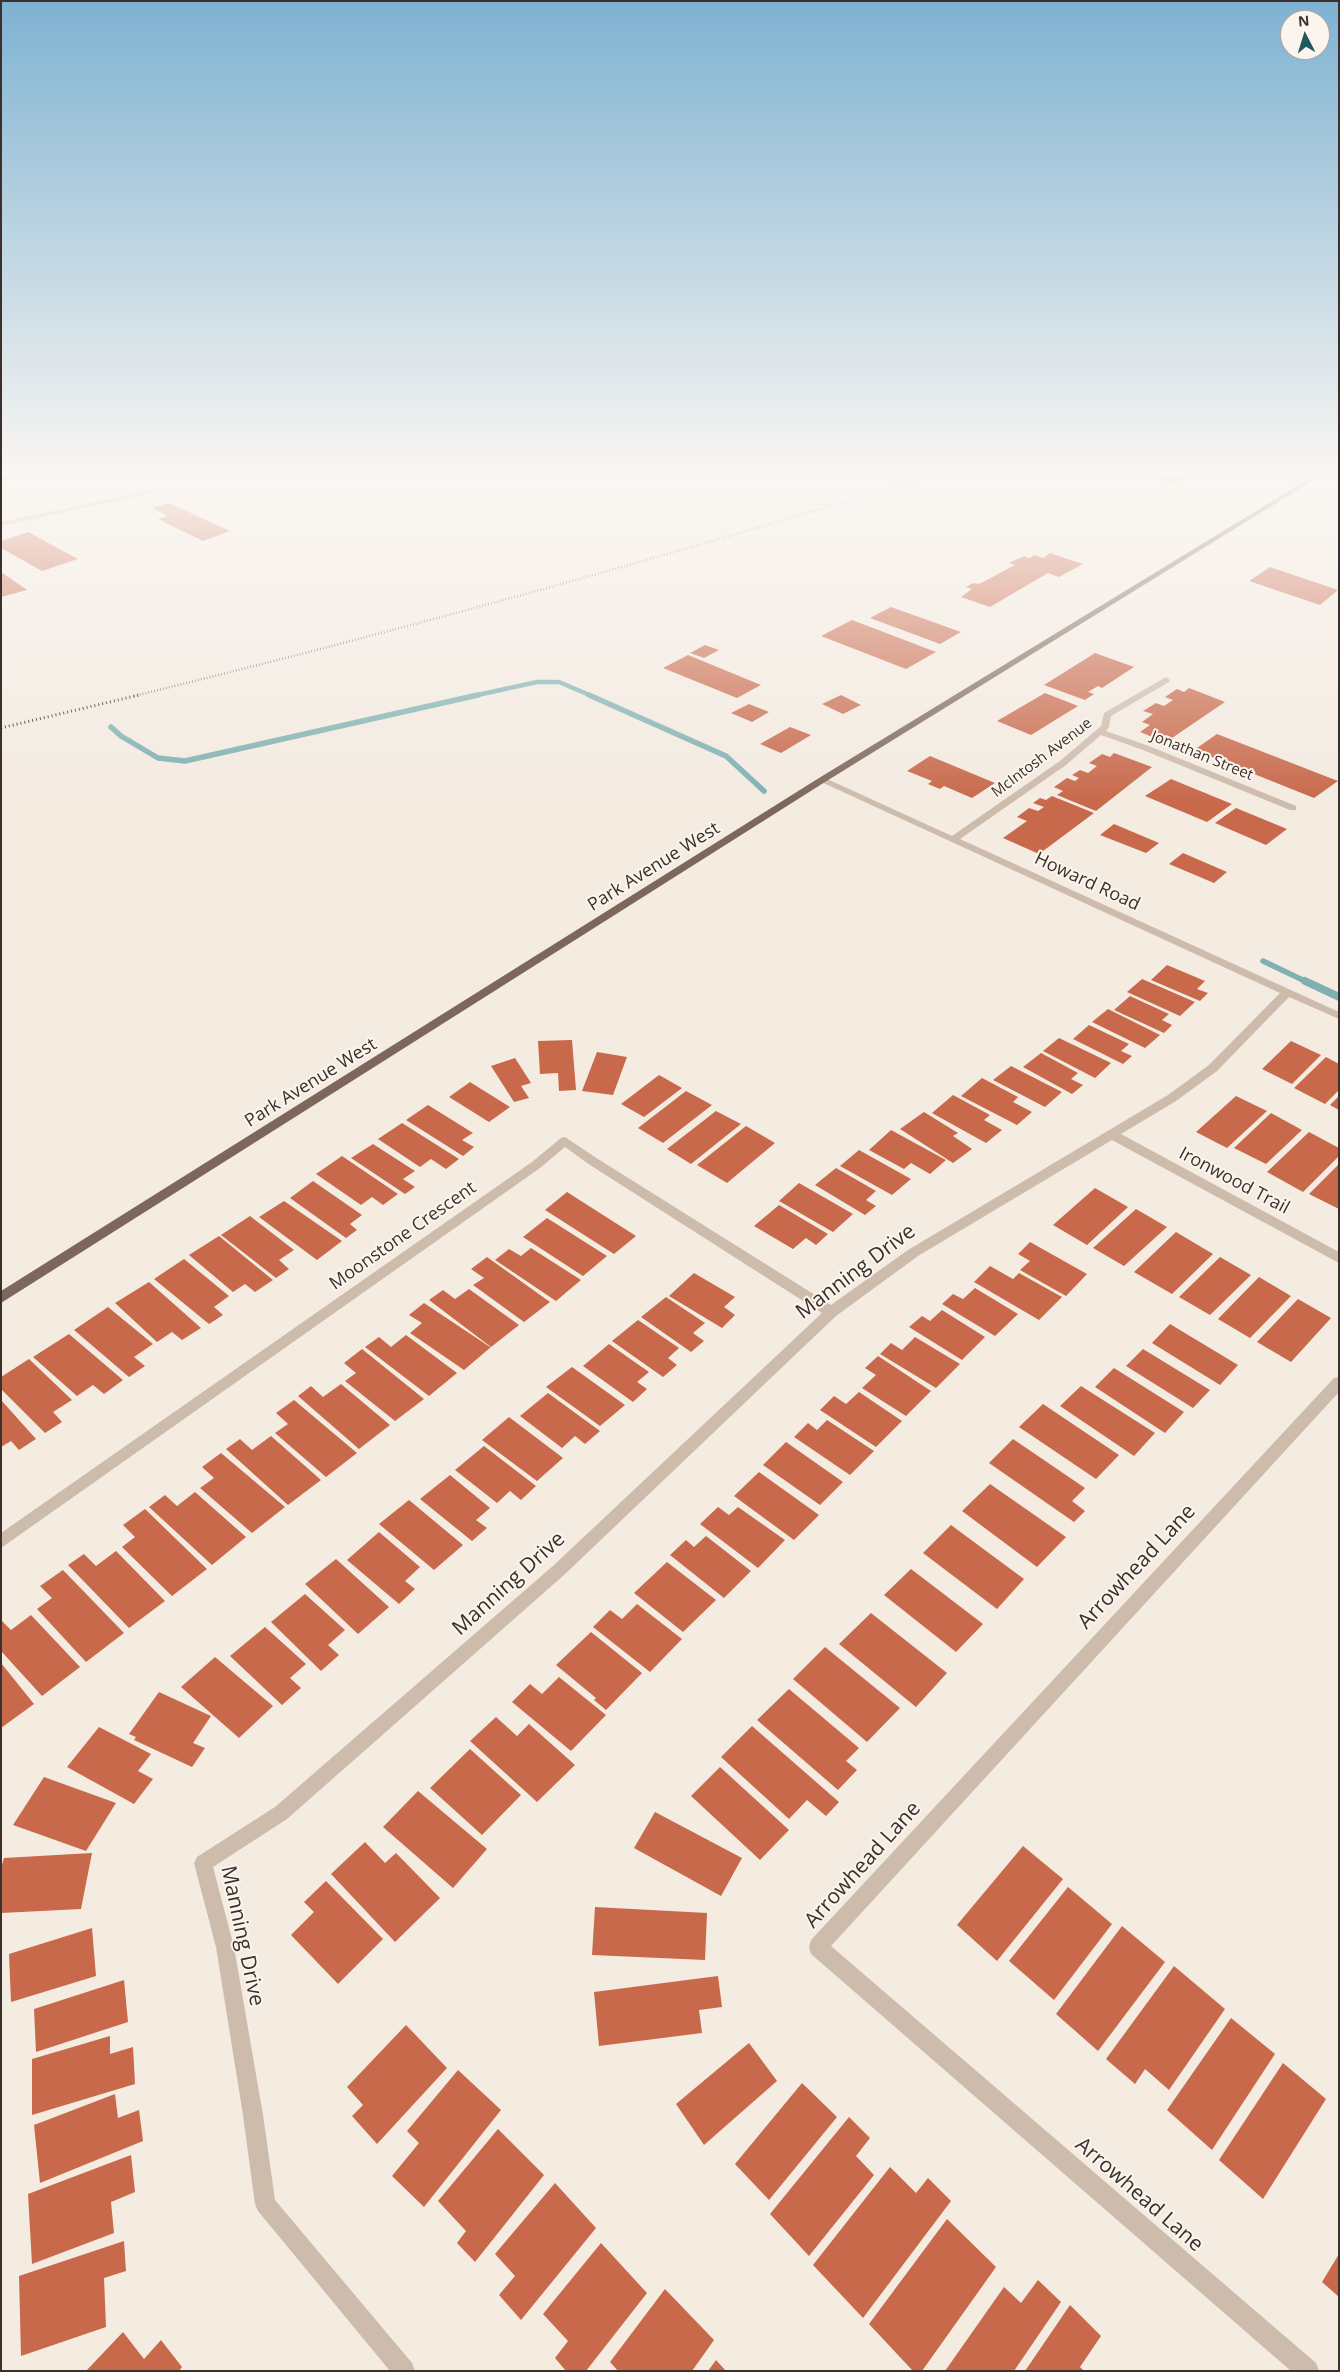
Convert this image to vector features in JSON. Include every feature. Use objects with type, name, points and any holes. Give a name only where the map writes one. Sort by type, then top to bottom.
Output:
[{"type":"main road","name":"Park Avenue West","points":[[1,1298],[822,780],[1147,581]]},
{"type":"street","name":"McIntosh Avenue","points":[[953,840],[1063,763],[1105,728],[1107,715],[1166,680]]},
{"type":"street","name":"Jonathan Street","points":[[1100,732],[1146,748],[1293,808]]},
{"type":"street","name":"Howard Road","points":[[822,780],[1339,1016]]},
{"type":"street","name":"Manning Drive","points":[[404,2371],[265,2204],[253,2115],[225,1947],[203,1863],[282,1813],[559,1570],[831,1312],[913,1253],[1172,1098],[1213,1068],[1286,993]]},
{"type":"street","name":"Ironwood Trail","points":[[1113,1135],[1339,1258]]},
{"type":"street","name":"Moonstone Crescent","points":[[1,1542],[536,1165],[565,1141],[594,1162],[831,1312]]},
{"type":"street","name":"Arrowhead Lane","points":[[1308,2371],[818,1946],[1339,1382]]},
{"type":"building","points":[[1,581],[14,581],[27,590],[1,597]]},
{"type":"building","points":[[985,581],[1035,581],[990,607],[961,597],[972,589],[966,587],[973,583],[979,584]]},
{"type":"building","points":[[1249,581],[1310,581],[1338,590],[1320,605]]},
{"type":"building","points":[[891,607],[961,632],[940,644],[870,618]]},
{"type":"building","points":[[852,620],[936,652],[906,669],[821,636]]},
{"type":"building","points":[[705,645],[719,650],[704,658],[690,653]]},
{"type":"building","points":[[1095,653],[1134,667],[1102,688],[1098,686],[1088,692],[1094,694],[1085,700],[1044,685]]},
{"type":"building","points":[[688,655],[761,685],[737,698],[663,668]]},
{"type":"building","points":[[1189,688],[1225,702],[1172,738],[1166,735],[1160,740],[1140,732],[1150,725],[1142,722],[1153,714],[1143,711],[1156,703],[1164,706],[1173,700],[1165,697],[1177,689],[1184,692]]},
{"type":"building","points":[[1045,693],[1078,706],[1031,735],[997,721]]},
{"type":"building","points":[[841,695],[861,705],[843,714],[822,704]]},
{"type":"building","points":[[749,704],[769,712],[752,722],[731,713]]},
{"type":"building","points":[[790,727],[811,735],[781,753],[760,744]]},
{"type":"building","points":[[1217,734],[1338,781],[1314,798],[1194,750]]},
{"type":"building","points":[[1114,753],[1152,767],[1096,811],[1057,795],[1063,791],[1054,787],[1067,778],[1075,781],[1079,778],[1072,775],[1080,770],[1088,773],[1097,766],[1089,763],[1102,754],[1110,757]]},
{"type":"building","points":[[930,756],[995,783],[972,798],[944,786],[940,789],[928,784],[932,781],[907,771]]},
{"type":"building","points":[[1171,779],[1232,804],[1207,822],[1145,796]]},
{"type":"building","points":[[1052,796],[1094,813],[1039,854],[1003,838],[1027,821],[1017,817],[1029,808],[1038,811],[1044,807],[1033,803],[1040,798],[1046,800]]},
{"type":"building","points":[[1236,808],[1287,829],[1266,845],[1215,823]]},
{"type":"building","points":[[1114,824],[1159,843],[1146,853],[1100,835]]},
{"type":"building","points":[[1183,853],[1227,872],[1214,883],[1169,864]]},
{"type":"building","points":[[1167,965],[1205,981],[1197,989],[1208,993],[1200,1001],[1151,980]]},
{"type":"building","points":[[1142,979],[1195,1002],[1180,1016],[1127,992]]},
{"type":"building","points":[[1130,996],[1169,1014],[1162,1020],[1172,1025],[1164,1033],[1114,1010]]},
{"type":"building","points":[[1108,1009],[1160,1035],[1145,1048],[1092,1022]]},
{"type":"building","points":[[1089,1025],[1129,1044],[1121,1051],[1132,1056],[1123,1064],[1073,1039]]},
{"type":"building","points":[[1059,1038],[1111,1063],[1095,1078],[1043,1051]]},
{"type":"building","points":[[572,1040],[576,1090],[559,1091],[558,1073],[540,1074],[538,1041]]},
{"type":"building","points":[[1291,1041],[1321,1055],[1292,1084],[1262,1069]]},
{"type":"building","points":[[597,1052],[627,1057],[613,1095],[582,1091]]},
{"type":"building","points":[[1041,1053],[1078,1073],[1071,1079],[1083,1085],[1072,1094],[1023,1067]]},
{"type":"building","points":[[1326,1057],[1339,1064],[1339,1090],[1325,1104],[1294,1088]]},
{"type":"building","points":[[515,1058],[531,1083],[521,1086],[529,1098],[514,1102],[491,1066]]},
{"type":"building","points":[[1011,1066],[1062,1092],[1045,1107],[993,1080]]},
{"type":"building","points":[[659,1075],[682,1088],[644,1117],[621,1104]]},
{"type":"building","points":[[982,1078],[1018,1097],[1013,1102],[1032,1112],[1017,1125],[961,1096]]},
{"type":"building","points":[[470,1082],[510,1107],[489,1122],[449,1097]]},
{"type":"building","points":[[686,1091],[712,1105],[663,1143],[638,1128]]},
{"type":"building","points":[[953,1095],[990,1115],[984,1120],[1002,1130],[986,1143],[932,1113]]},
{"type":"building","points":[[1236,1096],[1267,1111],[1227,1148],[1196,1132]]},
{"type":"building","points":[[1339,1096],[1339,1110],[1330,1105]]},
{"type":"building","points":[[428,1105],[473,1133],[462,1140],[474,1147],[463,1156],[406,1120]]},
{"type":"building","points":[[716,1111],[741,1124],[691,1164],[667,1149]]},
{"type":"building","points":[[924,1112],[958,1133],[953,1136],[972,1149],[953,1163],[900,1129]]},
{"type":"building","points":[[1271,1113],[1302,1130],[1266,1164],[1234,1148]]},
{"type":"building","points":[[402,1123],[459,1159],[446,1169],[431,1159],[420,1167],[378,1139]]},
{"type":"building","points":[[746,1126],[775,1143],[727,1183],[697,1165]]},
{"type":"building","points":[[891,1130],[946,1160],[930,1174],[911,1163],[904,1169],[869,1150]]},
{"type":"building","points":[[1309,1132],[1339,1148],[1339,1156],[1303,1192],[1267,1172]]},
{"type":"building","points":[[373,1144],[415,1171],[403,1179],[415,1187],[405,1194],[351,1158]]},
{"type":"building","points":[[859,1150],[911,1179],[892,1195],[840,1166]]},
{"type":"building","points":[[342,1156],[398,1194],[383,1205],[372,1197],[361,1205],[316,1174]]},
{"type":"building","points":[[1339,1164],[1339,1209],[1309,1194]]},
{"type":"building","points":[[836,1168],[876,1191],[866,1200],[876,1206],[865,1215],[815,1185]]},
{"type":"building","points":[[313,1181],[362,1215],[350,1224],[357,1230],[346,1238],[290,1198]]},
{"type":"building","points":[[799,1183],[853,1214],[833,1232],[779,1201]]},
{"type":"building","points":[[1095,1188],[1128,1207],[1087,1245],[1053,1225]]},
{"type":"building","points":[[567,1192],[636,1236],[614,1254],[545,1210]]},
{"type":"building","points":[[284,1201],[342,1241],[317,1260],[259,1217]]},
{"type":"building","points":[[779,1205],[828,1234],[816,1245],[806,1238],[793,1249],[754,1226]]},
{"type":"building","points":[[1136,1209],[1167,1227],[1124,1266],[1093,1248]]},
{"type":"building","points":[[250,1216],[294,1250],[279,1260],[289,1269],[276,1278],[221,1235]]},
{"type":"building","points":[[547,1218],[607,1256],[583,1276],[523,1237]]},
{"type":"building","points":[[1176,1232],[1213,1254],[1172,1294],[1134,1272]]},
{"type":"building","points":[[219,1236],[273,1280],[255,1292],[245,1284],[233,1292],[189,1255]]},
{"type":"building","points":[[1030,1242],[1087,1274],[1066,1296],[1020,1270],[1030,1261],[1018,1254]]},
{"type":"building","points":[[531,1248],[581,1280],[556,1301],[495,1260],[509,1249],[521,1256]]},
{"type":"building","points":[[487,1257],[550,1302],[524,1322],[473,1285],[484,1278],[471,1269]]},
{"type":"building","points":[[1220,1257],[1251,1275],[1210,1315],[1179,1297]]},
{"type":"building","points":[[184,1259],[229,1296],[214,1307],[223,1315],[209,1324],[154,1279]]},
{"type":"building","points":[[990,1266],[1013,1279],[1019,1273],[1062,1297],[1039,1320],[974,1282]]},
{"type":"building","points":[[694,1273],[735,1297],[724,1307],[735,1315],[722,1328],[669,1296]]},
{"type":"building","points":[[1259,1277],[1291,1296],[1250,1338],[1218,1319]]},
{"type":"building","points":[[149,1282],[201,1328],[182,1340],[172,1332],[157,1342],[115,1303]]},
{"type":"building","points":[[975,1288],[1018,1314],[995,1336],[942,1304],[953,1294],[963,1299]]},
{"type":"building","points":[[469,1289],[519,1325],[491,1347],[429,1300],[443,1290],[455,1299]]},
{"type":"building","points":[[666,1297],[705,1323],[693,1333],[704,1341],[691,1352],[641,1317]]},
{"type":"building","points":[[1298,1299],[1331,1318],[1291,1362],[1257,1342]]},
{"type":"building","points":[[424,1303],[491,1347],[464,1370],[410,1333],[422,1323],[409,1315]]},
{"type":"building","points":[[108,1307],[153,1344],[134,1357],[145,1366],[129,1377],[74,1330]]},
{"type":"building","points":[[942,1310],[985,1337],[962,1360],[909,1327],[922,1316],[930,1321]]},
{"type":"building","points":[[638,1320],[679,1348],[668,1358],[677,1365],[663,1377],[612,1341]]},
{"type":"building","points":[[1170,1324],[1238,1365],[1220,1385],[1152,1343]]},
{"type":"building","points":[[69,1334],[123,1380],[104,1394],[93,1385],[77,1396],[33,1357]]},
{"type":"building","points":[[406,1335],[457,1373],[429,1396],[365,1347],[379,1337],[391,1347]]},
{"type":"building","points":[[915,1337],[960,1364],[936,1388],[880,1354],[891,1343],[902,1350]]},
{"type":"building","points":[[609,1344],[649,1372],[637,1382],[647,1389],[633,1402],[583,1366]]},
{"type":"building","points":[[362,1349],[424,1399],[395,1421],[345,1381],[356,1373],[344,1363]]},
{"type":"building","points":[[1143,1349],[1210,1390],[1193,1408],[1126,1366]]},
{"type":"building","points":[[878,1356],[931,1391],[906,1416],[862,1388],[876,1375],[865,1368]]},
{"type":"building","points":[[29,1359],[72,1400],[53,1412],[62,1422],[45,1433],[1,1389],[1,1377]]},
{"type":"building","points":[[572,1367],[625,1405],[600,1426],[546,1387]]},
{"type":"building","points":[[1114,1368],[1184,1412],[1165,1433],[1095,1387]]},
{"type":"building","points":[[341,1384],[390,1425],[359,1449],[298,1396],[311,1386],[323,1397]]},
{"type":"building","points":[[1081,1386],[1155,1433],[1134,1456],[1060,1406]]},
{"type":"building","points":[[859,1392],[902,1421],[876,1447],[820,1410],[834,1396],[846,1404]]},
{"type":"building","points":[[548,1393],[600,1431],[585,1444],[575,1436],[562,1448],[520,1416]]},
{"type":"building","points":[[1,1400],[36,1439],[19,1450],[11,1441],[1,1447]]},
{"type":"building","points":[[294,1400],[357,1453],[326,1477],[275,1433],[288,1424],[276,1413]]},
{"type":"building","points":[[1043,1404],[1119,1455],[1096,1479],[1019,1427]]},
{"type":"building","points":[[509,1417],[563,1458],[537,1481],[482,1440]]},
{"type":"building","points":[[827,1420],[874,1451],[850,1475],[794,1437],[808,1423],[817,1430]]},
{"type":"building","points":[[271,1436],[321,1480],[288,1505],[226,1449],[240,1439],[252,1450]]},
{"type":"building","points":[[1013,1439],[1085,1488],[1072,1501],[1085,1511],[1074,1522],[989,1463]]},
{"type":"building","points":[[786,1442],[843,1482],[820,1505],[763,1465]]},
{"type":"building","points":[[484,1446],[536,1486],[521,1500],[510,1491],[497,1503],[455,1470]]},
{"type":"building","points":[[221,1453],[285,1507],[252,1533],[200,1488],[214,1478],[202,1467]]},
{"type":"building","points":[[759,1472],[819,1515],[794,1540],[734,1496]]},
{"type":"building","points":[[450,1475],[490,1508],[476,1520],[487,1528],[472,1541],[420,1499]]},
{"type":"building","points":[[990,1484],[1066,1537],[1037,1567],[962,1511]]},
{"type":"building","points":[[195,1492],[246,1537],[212,1565],[149,1507],[165,1495],[177,1506]]},
{"type":"building","points":[[409,1500],[463,1545],[434,1570],[379,1524]]},
{"type":"building","points":[[718,1507],[729,1515],[738,1507],[785,1540],[758,1568],[700,1524]]},
{"type":"building","points":[[145,1509],[207,1569],[172,1596],[122,1547],[135,1537],[123,1525]]},
{"type":"building","points":[[951,1525],[1024,1579],[997,1609],[923,1553]]},
{"type":"building","points":[[379,1532],[420,1567],[405,1581],[415,1589],[399,1604],[347,1560]]},
{"type":"building","points":[[706,1536],[751,1571],[724,1598],[670,1555],[686,1540],[694,1547]]},
{"type":"building","points":[[116,1551],[165,1601],[129,1628],[68,1565],[84,1554],[96,1566]]},
{"type":"building","points":[[336,1559],[389,1607],[358,1634],[305,1584]]},
{"type":"building","points":[[667,1562],[716,1600],[683,1632],[634,1593]]},
{"type":"building","points":[[911,1569],[983,1624],[956,1652],[884,1595]]},
{"type":"building","points":[[63,1570],[124,1633],[86,1662],[37,1609],[52,1598],[40,1586]]},
{"type":"building","points":[[305,1594],[345,1630],[328,1645],[339,1655],[321,1671],[271,1622]]},
{"type":"building","points":[[637,1604],[682,1639],[650,1672],[593,1627],[610,1610],[622,1619]]},
{"type":"building","points":[[871,1613],[947,1673],[916,1707],[839,1644]]},
{"type":"building","points":[[31,1615],[80,1667],[42,1696],[1,1651],[1,1620],[11,1630]]},
{"type":"building","points":[[265,1627],[306,1664],[290,1678],[301,1688],[282,1705],[230,1656]]},
{"type":"building","points":[[591,1632],[642,1673],[606,1710],[594,1700],[596,1698],[556,1665]]},
{"type":"building","points":[[825,1647],[900,1708],[867,1742],[793,1679]]},
{"type":"building","points":[[215,1657],[273,1706],[239,1738],[181,1687]]},
{"type":"building","points":[[1,1663],[34,1704],[1,1728]]},
{"type":"building","points":[[559,1677],[606,1715],[571,1751],[512,1702],[530,1684],[542,1694]]},
{"type":"building","points":[[789,1689],[859,1748],[846,1761],[857,1770],[838,1790],[757,1720]]},
{"type":"building","points":[[159,1692],[211,1716],[193,1743],[205,1748],[192,1767],[134,1740],[136,1737],[129,1734]]},
{"type":"building","points":[[496,1717],[517,1736],[529,1724],[575,1765],[537,1802],[470,1741]]},
{"type":"building","points":[[752,1726],[839,1802],[826,1816],[807,1800],[789,1819],[721,1757]]},
{"type":"building","points":[[99,1727],[151,1754],[138,1771],[153,1779],[134,1804],[67,1767]]},
{"type":"building","points":[[470,1749],[521,1795],[482,1835],[430,1788]]},
{"type":"building","points":[[720,1767],[789,1830],[760,1860],[691,1796]]},
{"type":"building","points":[[44,1777],[116,1803],[86,1851],[13,1825]]},
{"type":"building","points":[[418,1791],[487,1849],[453,1888],[383,1827]]},
{"type":"building","points":[[655,1812],[742,1858],[721,1896],[634,1848]]},
{"type":"building","points":[[365,1842],[385,1863],[396,1853],[440,1898],[395,1942],[331,1874]]},
{"type":"building","points":[[1023,1846],[1063,1879],[997,1961],[957,1925]]},
{"type":"building","points":[[92,1853],[81,1909],[1,1913],[1,1868],[4,1858]]},
{"type":"building","points":[[326,1881],[383,1939],[338,1984],[291,1935],[314,1912],[304,1902]]},
{"type":"building","points":[[1068,1887],[1112,1924],[1054,2000],[1009,1961]]},
{"type":"building","points":[[595,1907],[707,1913],[705,1960],[592,1955]]},
{"type":"building","points":[[1122,1926],[1165,1962],[1098,2051],[1056,2014]]},
{"type":"building","points":[[92,1928],[96,1976],[11,2002],[9,1954]]},
{"type":"building","points":[[1174,1966],[1225,2009],[1169,2090],[1145,2069],[1135,2084],[1106,2059]]},
{"type":"building","points":[[718,1976],[722,2007],[699,2010],[702,2033],[599,2046],[594,1992]]},
{"type":"building","points":[[124,1980],[128,2022],[36,2052],[34,2009]]},
{"type":"building","points":[[1231,2018],[1275,2054],[1212,2150],[1167,2110]]},
{"type":"building","points":[[406,2025],[447,2068],[377,2144],[352,2116],[363,2105],[347,2087]]},
{"type":"building","points":[[110,2036],[110,2054],[133,2047],[135,2084],[32,2115],[32,2059]]},
{"type":"building","points":[[749,2043],[777,2081],[704,2145],[676,2104]]},
{"type":"building","points":[[1283,2063],[1326,2099],[1263,2199],[1219,2160]]},
{"type":"building","points":[[458,2070],[501,2110],[424,2207],[392,2176],[419,2143],[407,2131]]},
{"type":"building","points":[[802,2083],[837,2117],[769,2200],[735,2164]]},
{"type":"building","points":[[115,2094],[118,2118],[139,2110],[143,2141],[40,2183],[34,2125]]},
{"type":"building","points":[[849,2117],[870,2138],[856,2156],[874,2175],[809,2256],[770,2214]]},
{"type":"building","points":[[498,2129],[544,2175],[475,2262],[457,2243],[466,2231],[438,2201]]},
{"type":"building","points":[[131,2155],[135,2192],[111,2202],[114,2233],[32,2264],[28,2194]]},
{"type":"building","points":[[890,2167],[916,2193],[928,2178],[951,2201],[863,2318],[813,2265]]},
{"type":"building","points":[[555,2183],[596,2228],[521,2320],[499,2295],[515,2276],[495,2254]]},
{"type":"building","points":[[947,2219],[996,2267],[922,2371],[913,2371],[869,2324]]},
{"type":"building","points":[[124,2241],[126,2271],[104,2278],[106,2327],[21,2356],[19,2276]]},
{"type":"building","points":[[601,2243],[647,2293],[586,2371],[566,2371],[555,2358],[568,2341],[543,2314]]},
{"type":"building","points":[[1339,2254],[1339,2297],[1322,2282]]},
{"type":"building","points":[[1038,2280],[1061,2302],[1014,2371],[945,2371],[1004,2287],[1021,2303]]},
{"type":"building","points":[[665,2289],[714,2340],[692,2371],[618,2371],[610,2362]]},
{"type":"building","points":[[1070,2305],[1101,2336],[1080,2367],[1084,2371],[1025,2371]]},
{"type":"building","points":[[123,2332],[144,2359],[161,2340],[182,2367],[179,2371],[86,2371]]},
{"type":"building","points":[[716,2360],[726,2371],[708,2371]]},
{"type":"waterway","points":[[473,696],[537,682],[559,682],[592,696]]},
{"type":"waterway","points":[[111,727],[121,736],[158,758],[185,761],[478,695]]},
{"type":"waterway","points":[[589,695],[726,756],[764,791]]},
{"type":"waterway","points":[[1263,961],[1307,982]]},
{"type":"waterway","points":[[1305,981],[1339,997]]},
{"type":"railway","points":[[134,696],[338,644],[572,581]]},
{"type":"railway","points":[[1,728],[139,695]]}]
